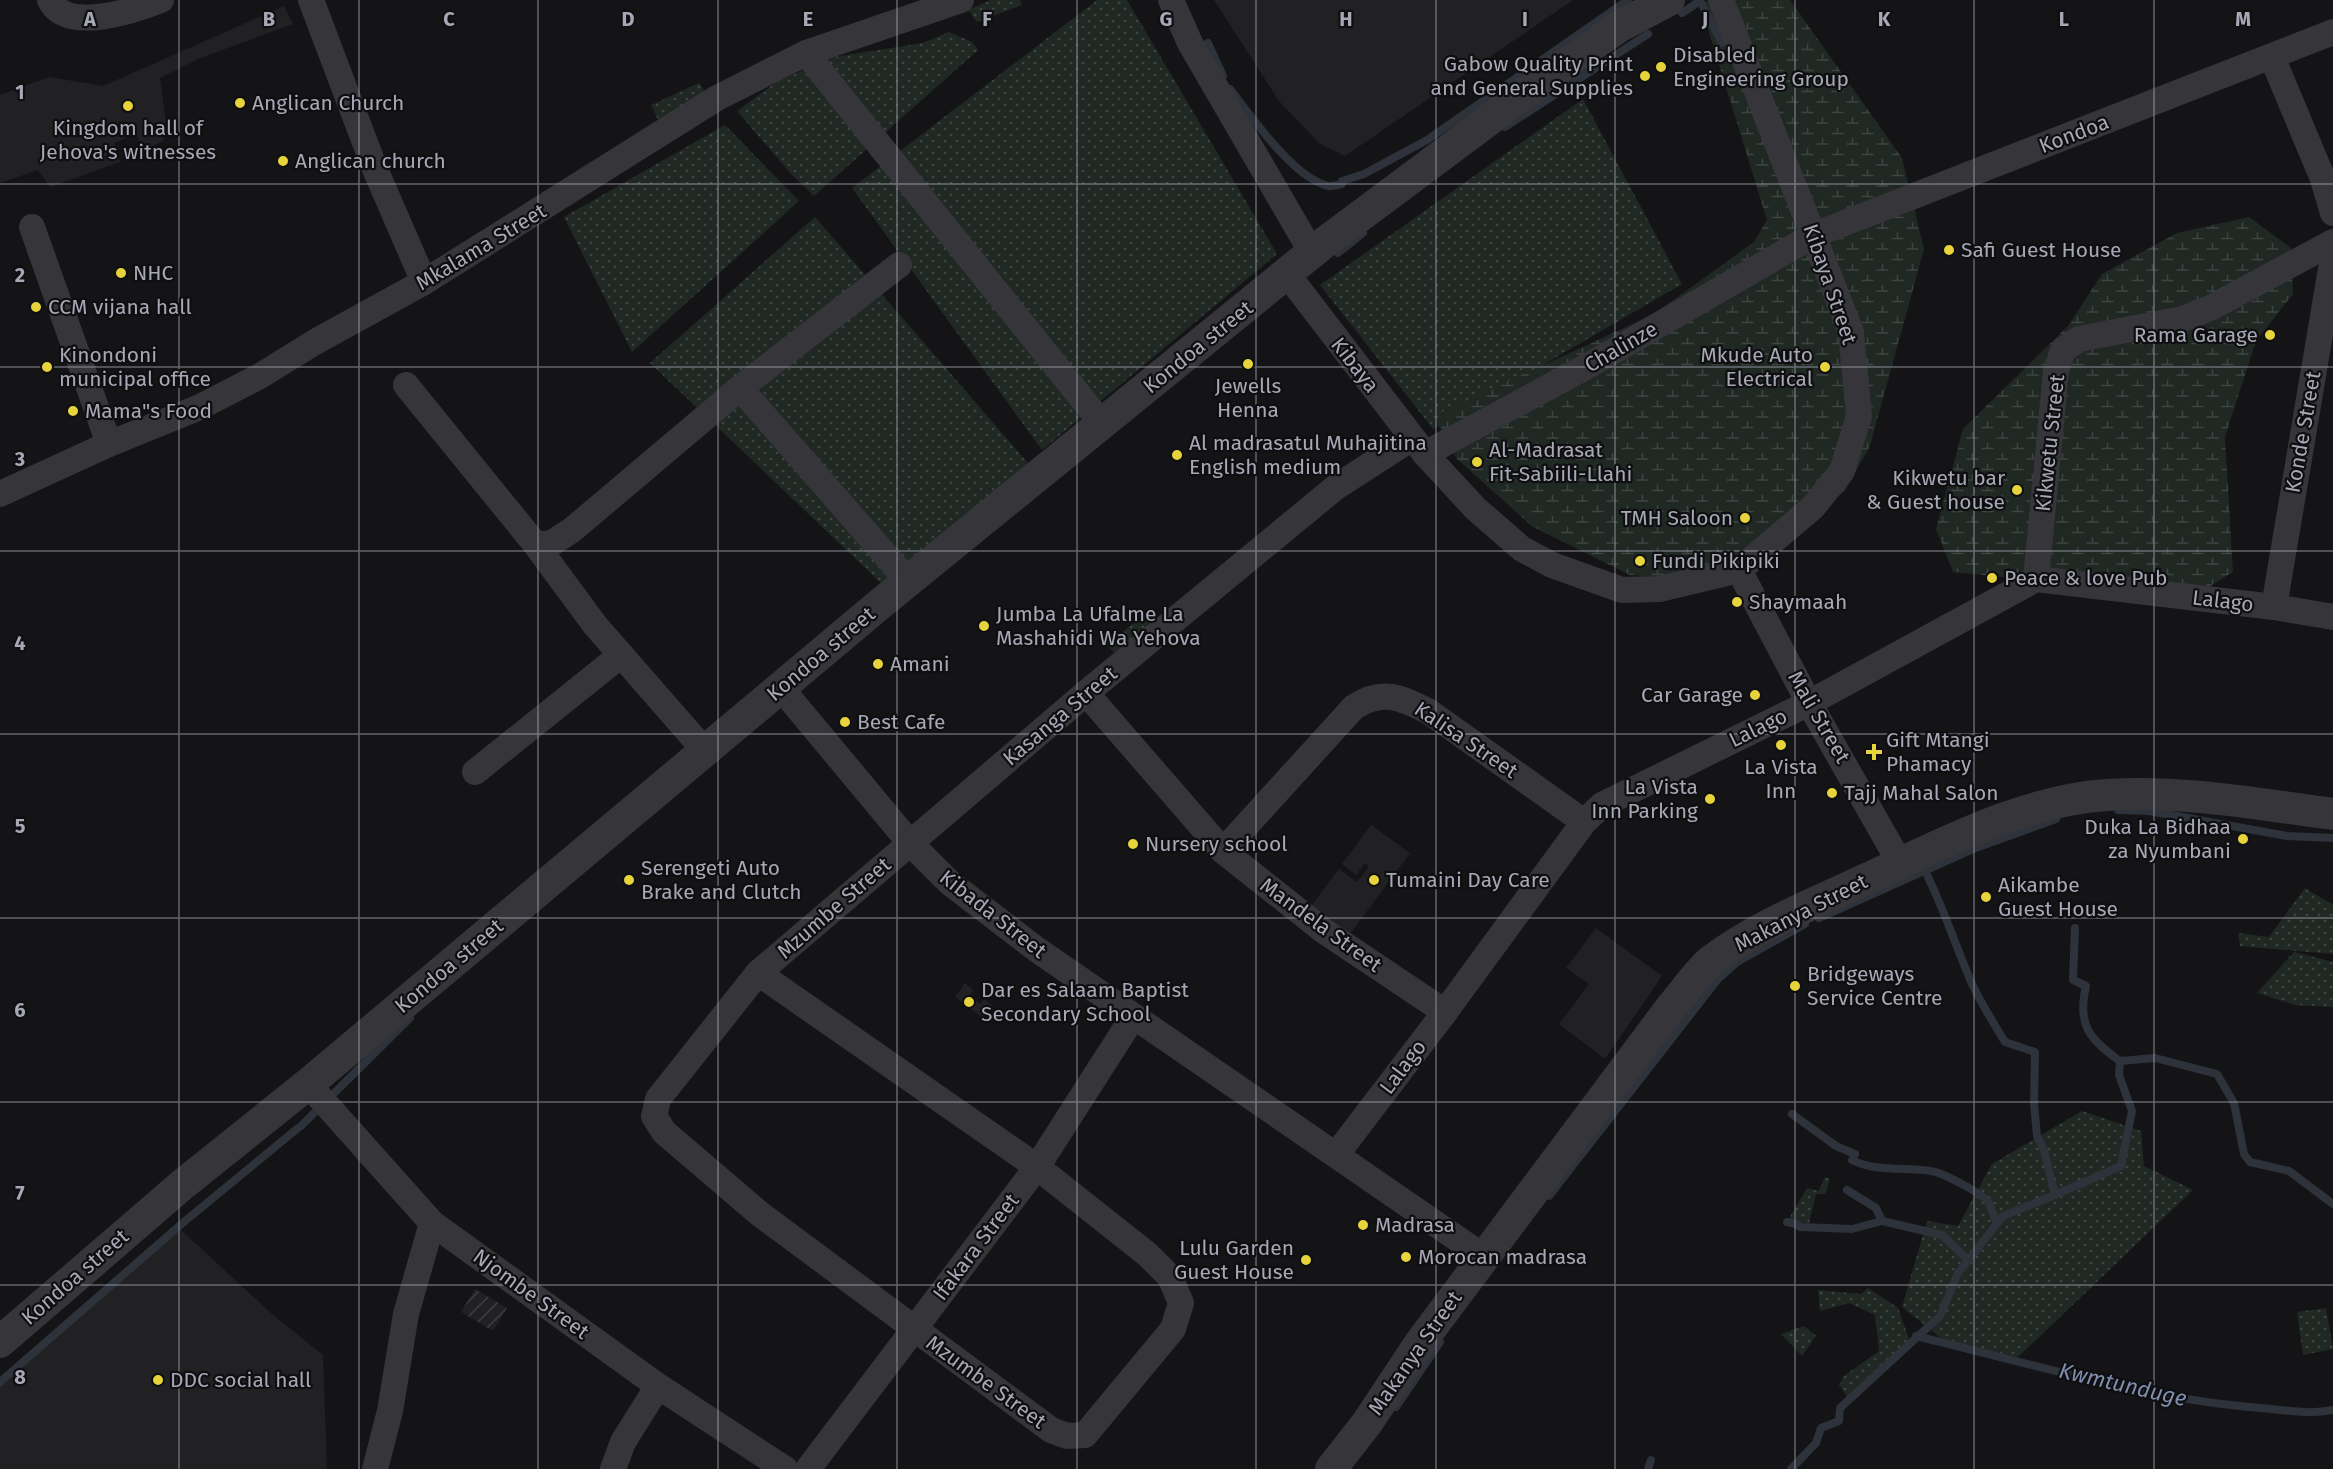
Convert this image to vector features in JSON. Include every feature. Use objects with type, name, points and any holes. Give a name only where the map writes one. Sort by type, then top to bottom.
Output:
[{"type":"street","points":[[50,0],[68,16],[102,17],[162,0]]},
{"type":"street","points":[[311,0],[371,159],[424,282]]},
{"type":"street","name":"Mkalama Street","points":[[0,494],[230,392],[424,282],[717,98],[806,53],[961,0]]},
{"type":"street","points":[[1171,0],[1190,43],[1312,253]]},
{"type":"street","name":"Kondoa street","points":[[0,1342],[182,1185],[308,1084],[909,582],[1312,253],[1533,87],[1620,26],[1669,0]]},
{"type":"street","name":"Kibaya Street","points":[[1419,446],[1476,509],[1522,549],[1552,565],[1622,590],[1659,589],[1739,570],[1813,507],[1842,471],[1859,416],[1851,332],[1721,0]]},
{"type":"street","name":"Kondoa","points":[[1814,235],[2333,32]]},
{"type":"street","points":[[806,53],[1103,424]]},
{"type":"street","points":[[2272,57],[2323,179],[2333,213]]},
{"type":"street","points":[[32,226],[109,444]]},
{"type":"street","name":"Chalinze","points":[[1419,446],[1593,363],[1814,235]]},
{"type":"street","name":"Kikwetu Street","points":[[2036,579],[2056,371],[2063,350],[2079,339],[2183,319],[2212,307],[2333,242]]},
{"type":"street","name":"Konde Street","points":[[2274,607],[2333,257]]},
{"type":"street","points":[[536,545],[552,543],[572,530],[740,388],[899,265]]},
{"type":"street","name":"Kibaya","points":[[1287,274],[1419,446]]},
{"type":"street","points":[[406,385],[536,545],[595,625],[705,751]]},
{"type":"street","points":[[740,388],[909,582]]},
{"type":"street","name":"Kasanga Street","points":[[910,843],[1086,693],[1336,487],[1419,446]]},
{"type":"street","name":"Mali Street","points":[[1739,570],[1809,703],[1900,863]]},
{"type":"street","name":"Lalago","points":[[1336,1155],[1445,1012],[1584,822],[1602,805],[1809,703],[2036,579],[2274,607],[2333,617]]},
{"type":"street","points":[[475,772],[621,655]]},
{"type":"street","name":"Kibada Street","points":[[781,688],[910,843],[950,883],[993,917],[1133,1017],[1484,1257]]},
{"type":"street","name":"Mandela Street","points":[[1086,693],[1223,851],[1324,931],[1445,1012]]},
{"type":"street","name":"Kalisa Street","points":[[1223,851],[1354,707],[1368,698],[1383,696],[1403,698],[1428,711],[1584,822]]},
{"type":"street","name":"Makanya Street","points":[[1331,1469],[1367,1423],[1419,1343],[1672,1006],[1710,962],[1742,941],[1801,908],[1928,849],[2000,820],[2041,808],[2105,795],[2190,796],[2333,814]]},
{"type":"street","name":"Mzumbe Street","points":[[758,973],[1037,1167],[1147,1254],[1170,1277],[1181,1303],[1173,1329],[1085,1435],[1067,1436],[1051,1430],[913,1330],[863,1288],[760,1214],[664,1132],[654,1116],[658,1099],[758,973],[910,843]]},
{"type":"street","name":"Ifakara Street","points":[[808,1469],[1037,1167],[1133,1017]]},
{"type":"street","name":"Njombe Street","points":[[308,1084],[432,1223],[658,1386],[785,1469]]},
{"type":"street","points":[[375,1469],[390,1411],[406,1314],[432,1223]]},
{"type":"street","points":[[614,1469],[623,1442],[658,1386]]},
{"type":"shaded area","points":[[1214,0],[1573,0],[1345,156],[1320,144],[1279,101]]},
{"type":"shaded area","points":[[284,6],[293,24],[198,59],[160,78],[166,123],[163,141],[145,150],[135,134],[114,143],[120,162],[50,187],[38,170],[0,183],[0,95],[49,77],[103,86]]},
{"type":"shaded area","name":"Tumaini Day Care","points":[[1371,825],[1410,853],[1350,934],[1311,906],[1339,869],[1357,882],[1369,866],[1365,863],[1356,875],[1342,864]]},
{"type":"shaded area","points":[[1596,928],[1662,976],[1605,1059],[1559,1024],[1589,984],[1566,968]]},
{"type":"shaded area","name":"Dar es Salaam Baptist Secondary School","points":[[965,983],[973,990],[970,996],[980,1004],[984,999],[993,1006],[983,1018],[955,997]]},
{"type":"shaded area","points":[[180,1229],[272,1314],[323,1355],[327,1469],[0,1469],[0,1385]]},
{"type":"shaded area","points":[[475,1289],[507,1308],[493,1331],[461,1312]]},
{"type":"green space","points":[[991,0],[1020,0],[1022,5],[977,22],[968,10]]},
{"type":"green space","points":[[1097,0],[1127,0],[1277,254],[1042,450],[852,188]]},
{"type":"green space","points":[[1710,0],[1790,0],[1902,158],[1924,249],[1870,446],[1845,491],[1770,549],[1695,580],[1630,575],[1533,527],[1457,459],[1433,416],[1654,314],[1754,242],[1767,220],[1700,3]]},
{"type":"green space","points":[[949,32],[972,42],[978,50],[814,196],[792,175],[737,111],[778,81],[813,66],[821,59],[923,43]]},
{"type":"green space","points":[[699,83],[706,93],[661,126],[651,105]]},
{"type":"green space","points":[[1583,99],[1682,284],[1433,429],[1320,285]]},
{"type":"green space","points":[[725,125],[799,201],[632,352],[564,217]]},
{"type":"green space","points":[[815,217],[1028,463],[882,584],[650,363]]},
{"type":"green space","points":[[2249,217],[2291,248],[2293,294],[2256,341],[2225,437],[2233,572],[2194,596],[1953,572],[1936,529],[1963,429],[2068,326],[2102,274],[2177,233]]},
{"type":"green space","points":[[1146,613],[1154,622],[1116,655],[1107,645]]},
{"type":"green space","points":[[2305,888],[2333,905],[2333,954],[2240,946],[2238,933],[2269,937]]},
{"type":"green space","points":[[2294,952],[2333,962],[2333,1007],[2295,1005],[2257,993]]},
{"type":"green space","points":[[2082,1111],[2141,1131],[2144,1166],[2193,1190],[2017,1358],[1941,1338],[1902,1307],[1927,1221],[1958,1226],[1992,1164]]},
{"type":"green space","points":[[1825,1177],[1830,1179],[1825,1194],[1816,1194],[1809,1223],[1787,1222],[1807,1188],[1819,1191]]},
{"type":"green space","points":[[1868,1288],[1898,1308],[1909,1339],[1849,1400],[1839,1385],[1844,1376],[1879,1351],[1875,1315],[1849,1303],[1820,1311],[1818,1290],[1861,1294]]},
{"type":"green space","points":[[2326,1308],[2333,1349],[2303,1355],[2297,1312]]},
{"type":"green space","points":[[1804,1326],[1816,1336],[1802,1356],[1781,1334]]},
{"type":"waterway","points":[[1230,89],[1261,130],[1288,160],[1316,181],[1329,186],[1339,185],[1342,181],[1364,174],[1427,140],[1628,0]]},
{"type":"waterway","points":[[1682,13],[1700,1],[1722,43]]},
{"type":"waterway","points":[[1505,127],[1648,34]]},
{"type":"waterway","points":[[1208,43],[1223,76]]},
{"type":"waterway","points":[[1338,253],[1363,233]]},
{"type":"waterway","points":[[2118,810],[2149,811],[2287,836],[2333,838]]},
{"type":"waterway","points":[[1819,918],[1973,849],[2056,819]]},
{"type":"waterway","points":[[1791,1469],[1816,1443],[1821,1428],[1839,1421],[1840,1408],[1940,1316],[1958,1273],[2003,1216],[2055,1195],[2044,1150],[2037,1136],[2034,1104],[2035,1052],[2005,1042],[1973,986],[1925,871]]},
{"type":"waterway","points":[[1549,1196],[1718,979],[1737,962],[1805,924]]},
{"type":"waterway","points":[[2075,928],[2073,980],[2086,986],[2083,1011],[2088,1030],[2100,1045],[2120,1061]]},
{"type":"waterway","points":[[301,1126],[410,1018]]},
{"type":"waterway","points":[[2055,1195],[2121,1166],[2132,1111],[2119,1075],[2120,1061],[2155,1058],[2217,1074],[2234,1103],[2244,1154],[2250,1162],[2289,1171],[2333,1204]]},
{"type":"waterway","points":[[1792,1114],[1836,1146],[1855,1154],[1852,1160],[1861,1164],[1880,1168],[1931,1171],[1961,1183],[1988,1202],[1997,1224]]},
{"type":"waterway","points":[[0,1382],[185,1221],[298,1128]]},
{"type":"waterway","points":[[1847,1190],[1876,1208],[1882,1221],[1942,1235],[1968,1260]]},
{"type":"waterway","points":[[1787,1222],[1800,1227],[1852,1229],[1882,1221]]},
{"type":"waterway","name":"Kwmtunduge","points":[[1916,1336],[2087,1379],[2174,1397],[2297,1412],[2333,1410]]},
{"type":"waterway","points":[[1396,1407],[1440,1342]]},
{"type":"waterway","points":[[1648,1469],[1651,1460]]},
{"type":"place","name":"Disabled Engineering Group","points":[[1661,67]]},
{"type":"place","name":"Gabow Quality Print and General Supplies","points":[[1645,76]]},
{"type":"place","name":"Anglican Church","points":[[240,103]]},
{"type":"place","name":"Kingdom hall of Jehova's witnesses","points":[[128,106]]},
{"type":"place","name":"Anglican church","points":[[283,161]]},
{"type":"place","name":"Safi Guest House","points":[[1949,250]]},
{"type":"place","name":"NHC","points":[[121,273]]},
{"type":"place","name":"CCM vijana hall","points":[[36,307]]},
{"type":"place","name":"Rama Garage","points":[[2270,335]]},
{"type":"place","name":"Jewells Henna","points":[[1248,364]]},
{"type":"place","name":"Kinondoni municipal office","points":[[47,367]]},
{"type":"place","name":"Mkude Auto Electrical","points":[[1825,367]]},
{"type":"place","name":"Mama\"s Food","points":[[73,411]]},
{"type":"place","name":"Al madrasatul Muhajitina English medium","points":[[1177,455]]},
{"type":"place","name":"Al-Madrasat Fit-Sabiili-Llahi","points":[[1477,462]]},
{"type":"place","name":"Kikwetu bar & Guest house","points":[[2017,490]]},
{"type":"place","name":"TMH Saloon","points":[[1745,518]]},
{"type":"place","name":"Fundi Pikipiki","points":[[1640,561]]},
{"type":"place","name":"Peace & love Pub","points":[[1992,578]]},
{"type":"place","name":"Shaymaah","points":[[1737,602]]},
{"type":"place","name":"Jumba La Ufalme La Mashahidi Wa Yehova","points":[[984,626]]},
{"type":"place","name":"Amani","points":[[878,664]]},
{"type":"place","name":"Car Garage","points":[[1755,695]]},
{"type":"place","name":"Best Cafe","points":[[845,722]]},
{"type":"place","name":"La Vista Inn","points":[[1781,745]]},
{"type":"place","name":"Gift Mtangi Phamacy","points":[[1874,752]]},
{"type":"place","name":"Tajj Mahal Salon","points":[[1832,793]]},
{"type":"place","name":"La Vista Inn Parking","points":[[1710,799]]},
{"type":"place","name":"Duka La Bidhaa za Nyumbani","points":[[2243,839]]},
{"type":"place","name":"Nursery school","points":[[1133,844]]},
{"type":"place","name":"Serengeti Auto Brake and Clutch","points":[[629,880]]},
{"type":"place","name":"Tumaini Day Care","points":[[1374,880]]},
{"type":"place","name":"Aikambe Guest House","points":[[1986,897]]},
{"type":"place","name":"Bridgeways Service Centre","points":[[1795,986]]},
{"type":"place","name":"Dar es Salaam Baptist Secondary School","points":[[969,1002]]},
{"type":"place","name":"Madrasa","points":[[1363,1225]]},
{"type":"place","name":"Morocan madrasa","points":[[1406,1257]]},
{"type":"place","name":"Lulu Garden Guest House","points":[[1306,1260]]},
{"type":"place","name":"DDC social hall","points":[[158,1380]]}]
